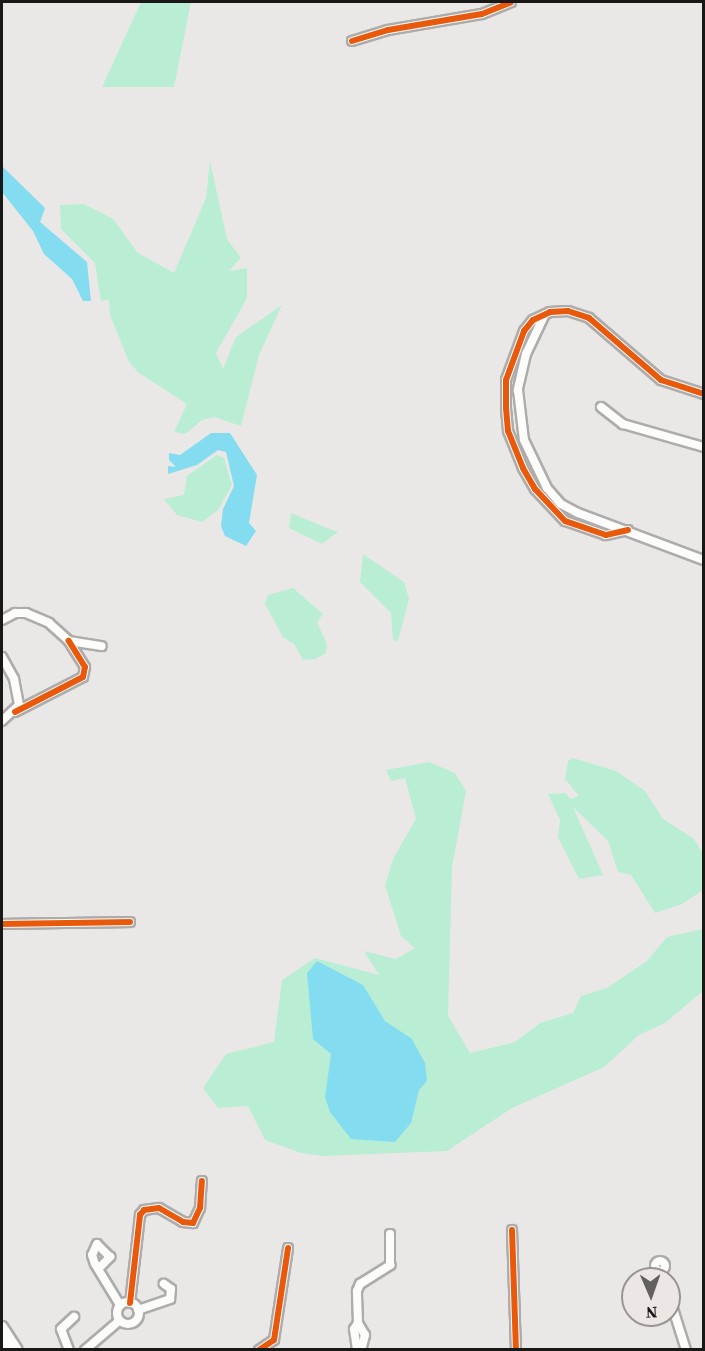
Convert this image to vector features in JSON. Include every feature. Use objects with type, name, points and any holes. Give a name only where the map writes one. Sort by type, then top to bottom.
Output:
[{"type":"street","points":[[352,41],[388,30],[482,14],[511,2]]},
{"type":"street","points":[[628,530],[606,535],[565,521],[535,489],[515,451],[508,431],[506,380],[524,331],[533,320],[568,311],[589,318],[662,380],[704,394]]},
{"type":"street","points":[[544,316],[526,354],[518,390],[524,440],[547,488],[561,504],[704,560]]},
{"type":"street","points":[[601,407],[623,424],[704,447]]},
{"type":"street","points":[[2,620],[15,613],[37,617],[69,640],[85,667],[82,677],[2,721]]},
{"type":"street","points":[[69,640],[102,646]]},
{"type":"street","points":[[2,657],[18,690],[15,712]]},
{"type":"street","points":[[2,924],[130,922]]},
{"type":"street","points":[[130,1303],[140,1215],[144,1210],[159,1208],[183,1222],[193,1222],[200,1208],[202,1181]]},
{"type":"street","points":[[512,1230],[516,1350]]},
{"type":"street","points":[[359,1348],[354,1329],[358,1323],[357,1291],[360,1284],[390,1265],[390,1234]]},
{"type":"street","points":[[259,1350],[274,1340],[288,1248]]},
{"type":"street","points":[[85,1350],[119,1321],[120,1305],[99,1268]]},
{"type":"street","points":[[138,1310],[170,1299],[171,1289],[164,1284]]},
{"type":"street","points":[[120,1305],[130,1303]]},
{"type":"street","points":[[130,1303],[138,1310]]},
{"type":"street","points":[[119,1321],[134,1323],[138,1310]]},
{"type":"street","points":[[69,1350],[61,1329],[74,1317]]},
{"type":"street","points":[[2,1327],[17,1350]]},
{"type":"street","points":[[679,1327],[686,1350]]},
{"type":"street","points":[[2,1342],[7,1350]]},
{"type":"green space","points":[[141,2],[191,2],[174,87],[102,87]]},
{"type":"green space","points":[[210,161],[227,239],[241,258],[229,271],[247,268],[247,298],[216,353],[223,369],[236,337],[282,305],[259,355],[241,426],[214,417],[202,420],[185,434],[174,432],[187,404],[139,373],[129,362],[110,315],[109,300],[101,301],[95,263],[61,229],[60,205],[84,204],[113,219],[138,253],[174,273],[206,198]]},
{"type":"green space","points":[[217,455],[224,458],[232,485],[218,510],[202,522],[177,515],[164,499],[184,495],[187,476]]},
{"type":"green space","points":[[291,513],[338,532],[322,544],[289,528]]},
{"type":"green space","points":[[363,554],[404,582],[409,599],[398,641],[393,640],[391,613],[360,582]]},
{"type":"green space","points":[[293,588],[323,614],[317,622],[327,644],[326,653],[315,659],[303,660],[294,644],[283,637],[265,604],[268,595]]},
{"type":"green space","points":[[573,758],[616,771],[645,791],[663,819],[693,838],[703,853],[703,890],[682,904],[655,913],[631,875],[618,872],[608,841],[573,807],[603,875],[579,879],[558,837],[560,820],[548,794],[565,793],[571,799],[579,796],[565,779],[568,761]]},
{"type":"green space","points":[[429,762],[455,773],[466,791],[452,867],[448,1016],[470,1053],[515,1042],[540,1023],[573,1013],[581,996],[607,988],[647,961],[667,937],[703,929],[703,991],[665,1023],[639,1035],[604,1067],[512,1108],[447,1151],[324,1156],[301,1153],[265,1140],[248,1106],[218,1108],[203,1088],[226,1054],[274,1042],[282,980],[315,958],[379,975],[364,951],[396,959],[415,948],[401,936],[385,885],[394,857],[416,819],[405,778],[391,781],[386,770]]},
{"type":"water","points":[[2,166],[45,208],[40,222],[87,262],[91,301],[83,301],[72,279],[44,254],[33,231],[2,192]]},
{"type":"water","points":[[211,433],[230,433],[257,475],[249,523],[256,531],[246,546],[225,536],[221,526],[223,509],[234,486],[226,452],[218,450],[197,465],[168,474],[168,466],[176,467],[169,460],[169,453],[180,455]]},
{"type":"water","points":[[317,961],[363,985],[385,1021],[412,1039],[425,1063],[427,1081],[419,1090],[411,1123],[395,1142],[351,1139],[330,1112],[325,1097],[331,1054],[313,1039],[307,973]]},
{"type":"cycle path","points":[[352,41],[388,30],[482,14],[511,2]]},
{"type":"cycle path","points":[[628,530],[606,535],[565,521],[535,489],[523,468],[508,431],[506,380],[524,331],[533,320],[550,312],[568,311],[589,318],[661,380],[704,394]]},
{"type":"cycle path","points":[[15,712],[83,677],[85,667],[69,641]]},
{"type":"cycle path","points":[[2,924],[130,922]]},
{"type":"cycle path","points":[[130,1303],[140,1215],[144,1210],[159,1208],[183,1222],[193,1223],[200,1208],[202,1181]]},
{"type":"cycle path","points":[[512,1230],[516,1350]]},
{"type":"cycle path","points":[[259,1350],[274,1340],[288,1248]]}]
